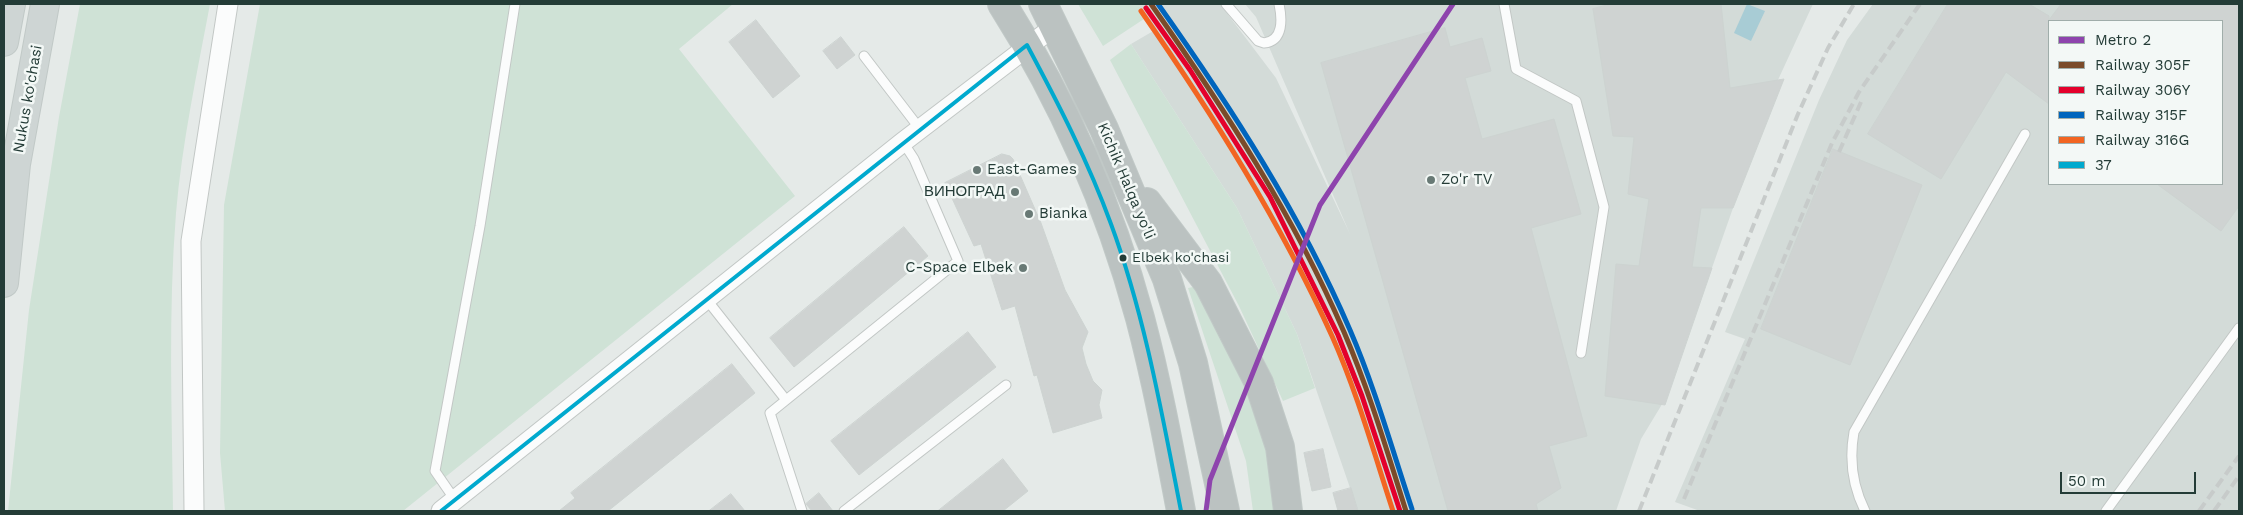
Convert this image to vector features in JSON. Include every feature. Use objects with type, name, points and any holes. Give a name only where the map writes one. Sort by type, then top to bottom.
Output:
[{"type":"highway","name":"Kichik Halqa yo'li","points":[[1002,4],[1027,45],[1096,185],[1122,258],[1140,318],[1154,376],[1181,511]]},
{"type":"highway","name":"Kichik Halqa yo'li","points":[[1049,15],[1122,169],[1167,279],[1180,317],[1204,408],[1225,511]]},
{"type":"highway","points":[[1122,169],[1208,283],[1259,383],[1280,446],[1288,511]]},
{"type":"main road","points":[[4,42],[11,4]]},
{"type":"main road","name":"Nukus ko'chasi","points":[[4,284],[16,164],[45,4]]},
{"type":"street","points":[[194,511],[191,241],[228,4]]},
{"type":"street","points":[[448,506],[1027,45],[1049,15]]},
{"type":"lane","points":[[448,506],[435,471],[480,226],[515,4]]},
{"type":"lane","points":[[1226,4],[1258,40],[1264,44],[1274,39],[1279,32],[1282,18],[1279,4]]},
{"type":"lane","points":[[1504,4],[1516,69],[1576,101],[1604,207],[1581,353]]},
{"type":"lane","points":[[864,56],[920,129]]},
{"type":"lane","points":[[1865,511],[1854,481],[1851,465],[1854,432],[2025,134]]},
{"type":"lane","points":[[802,511],[770,413],[958,261],[914,159],[903,142]]},
{"type":"lane","points":[[707,300],[786,400]]},
{"type":"lane","points":[[2106,511],[2239,328]]},
{"type":"lane","points":[[844,511],[1006,385]]},
{"type":"shaded area","points":[[1138,4],[1220,4],[1276,78],[1350,234],[1256,17],[1245,4],[1813,4],[1748,145],[1733,208],[1667,396],[1641,439],[1616,511],[1358,511],[1297,334],[1237,208],[1131,44],[1155,30]]},
{"type":"shaded area","points":[[1873,4],[2239,4],[2239,511],[1700,511],[1675,502],[1745,339],[1725,332],[1819,100],[1847,40]]},
{"type":"green space","points":[[80,4],[210,4],[186,134],[176,213],[171,325],[173,511],[8,511],[29,310],[59,117]]},
{"type":"green space","points":[[260,4],[733,4],[679,49],[795,196],[403,511],[225,511],[220,453],[224,205]]},
{"type":"green space","points":[[1078,4],[1138,4],[1147,17],[1103,46]]},
{"type":"green space","points":[[1131,44],[1237,208],[1297,334],[1315,388],[1283,401],[1239,306],[1110,60]]},
{"type":"green space","points":[[1198,286],[1232,352],[1269,443],[1280,511],[1253,511],[1246,461],[1188,288]]},
{"type":"water","points":[[1747,4],[1765,11],[1751,41],[1734,33]]},
{"type":"building","points":[[1611,4],[1721,4],[1730,88],[1784,79],[1733,208],[1701,208],[1692,267],[1712,268],[1665,405],[1605,396],[1616,264],[1639,266],[1649,199],[1628,194],[1634,137],[1613,136],[1593,9]]},
{"type":"building","points":[[1948,4],[2029,4],[2049,16],[2048,103],[2006,72],[1941,179],[1868,134]]},
{"type":"building","points":[[2061,4],[2239,4],[2239,206],[2221,231],[2158,185],[2223,185],[2223,20],[2049,20]]},
{"type":"building","points":[[756,20],[800,76],[773,98],[729,42]]},
{"type":"building","points":[[1445,28],[1450,47],[1482,38],[1491,71],[1465,78],[1482,139],[1554,119],[1581,214],[1531,228],[1587,436],[1549,446],[1561,488],[1536,504],[1538,511],[1448,511],[1321,63]]},
{"type":"building","points":[[841,37],[855,55],[837,69],[823,51]]},
{"type":"building","points":[[1833,149],[1922,185],[1850,365],[1761,329]]},
{"type":"building","points":[[1002,154],[1013,159],[1041,223],[1065,290],[1088,332],[1082,348],[1093,381],[1102,390],[1099,405],[1102,418],[1053,433],[1037,375],[1034,376],[1015,306],[1002,310],[981,244],[974,246],[945,183]]},
{"type":"building","points":[[904,227],[928,256],[794,367],[770,338]]},
{"type":"building","points":[[968,332],[996,367],[859,475],[831,441]]},
{"type":"building","points":[[732,364],[755,393],[608,511],[559,511],[575,498],[571,493]]},
{"type":"building","points":[[1323,449],[1331,487],[1312,491],[1304,453]]},
{"type":"building","points":[[1003,459],[1028,491],[1003,511],[938,511]]},
{"type":"building","points":[[1351,488],[1358,511],[1338,511],[1333,493]]},
{"type":"building","points":[[819,493],[833,511],[812,511],[806,504]]},
{"type":"building","points":[[731,494],[745,511],[709,511]]},
{"type":"railway","points":[[1639,511],[1798,114],[1828,48],[1854,4]]},
{"type":"railway","points":[[1684,499],[1832,143],[1859,92],[1920,4]]},
{"type":"railway","points":[[1839,152],[1861,102]]},
{"type":"railway","points":[[2199,511],[2239,456]]},
{"type":"railway","points":[[2214,511],[2239,476]]},
{"type":"metro line","name":"2","points":[[1206,511],[1210,480],[1320,205],[1453,4]]},
{"type":"rail line","name":"305F","points":[[1151,4],[1231,123],[1303,246],[1344,332],[1362,376],[1406,511]]},
{"type":"rail line","name":"315F","points":[[1158,4],[1238,122],[1287,203],[1309,245],[1359,352],[1412,509]]},
{"type":"rail line","name":"306Y","points":[[1146,8],[1190,70],[1270,197],[1338,335],[1362,396],[1400,511]]},
{"type":"rail line","name":"316G","points":[[1141,11],[1194,89],[1244,169],[1312,293],[1349,379],[1393,511]]},
{"type":"transit line","name":"37","points":[[441,511],[1027,45],[1082,155],[1102,201],[1123,259],[1152,366],[1181,511]]},
{"type":"place","name":"East-Games","points":[[977,170]]},
{"type":"place","name":"Zo'r TV","points":[[1431,180]]},
{"type":"place","name":"ВИНОГРАД","points":[[1015,192]]},
{"type":"place","name":"Bianka","points":[[1029,214]]},
{"type":"place","name":"Elbek ko'chasi","points":[[1123,258]]},
{"type":"place","name":"C-Space Elbek","points":[[1023,268]]}]
